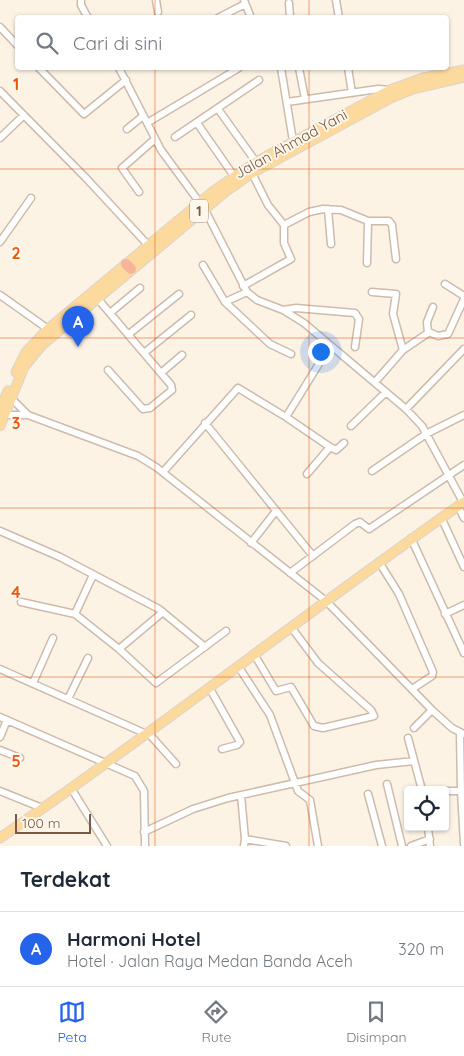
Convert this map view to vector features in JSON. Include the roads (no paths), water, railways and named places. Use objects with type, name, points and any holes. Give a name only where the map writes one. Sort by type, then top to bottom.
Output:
[{"type":"main road","name":"Jalan Ahmad Yani","points":[[4,405],[22,358],[48,329],[128,267],[148,245],[256,162],[390,90],[424,78],[464,70]]},
{"type":"main road","name":"1","points":[[236,179],[252,173],[391,98],[423,87],[464,78]]},
{"type":"main road","name":"1","points":[[0,426],[4,405],[24,367],[35,352],[97,298],[128,267],[202,205]]},
{"type":"main road","points":[[1,835],[105,764],[410,538],[462,503]]},
{"type":"street","points":[[81,0],[81,5],[86,15]]},
{"type":"street","points":[[156,0],[158,12]]},
{"type":"street","points":[[336,0],[338,15]]},
{"type":"street","points":[[223,15],[245,2],[250,15]]},
{"type":"street","points":[[289,4],[290,15]]},
{"type":"street","points":[[0,27],[15,43]]},
{"type":"street","points":[[41,70],[84,114],[126,80]]},
{"type":"street","points":[[120,70],[168,161],[202,205],[245,289],[257,300],[282,310],[304,324],[406,409],[426,434],[462,503],[464,518]]},
{"type":"street","points":[[147,123],[236,70]]},
{"type":"street","points":[[281,70],[293,141]]},
{"type":"street","points":[[299,70],[304,99]]},
{"type":"street","points":[[348,70],[352,93]]},
{"type":"street","points":[[175,137],[259,80]]},
{"type":"street","points":[[287,102],[378,89],[390,90]]},
{"type":"street","points":[[0,91],[86,178],[148,245]]},
{"type":"street","points":[[218,109],[256,162]]},
{"type":"street","points":[[0,138],[24,115]]},
{"type":"street","points":[[127,129],[143,116]]},
{"type":"street","points":[[197,123],[236,179]]},
{"type":"street","points":[[139,192],[122,168],[155,139]]},
{"type":"street","points":[[225,302],[291,259],[284,243],[284,225],[268,205],[252,173]]},
{"type":"street","points":[[0,242],[31,198]]},
{"type":"street","points":[[284,225],[309,212],[328,209],[341,210],[368,221],[391,223],[396,259]]},
{"type":"street","points":[[328,209],[331,244]]},
{"type":"street","points":[[367,263],[368,221]]},
{"type":"street","points":[[203,265],[225,302],[270,344],[291,354]]},
{"type":"street","points":[[429,332],[438,336],[448,334],[464,298],[446,284]]},
{"type":"street","points":[[110,313],[140,288]]},
{"type":"street","points":[[372,292],[396,294],[393,314],[403,350]]},
{"type":"street","points":[[129,334],[179,294]]},
{"type":"street","points":[[0,295],[48,329]]},
{"type":"street","points":[[97,298],[161,373],[172,390],[146,410],[136,404],[108,370]]},
{"type":"street","points":[[429,332],[427,322],[433,307]]},
{"type":"street","points":[[282,310],[296,308],[355,313],[360,319],[355,347]]},
{"type":"street","points":[[144,353],[191,315]]},
{"type":"street","points":[[375,382],[403,350],[429,332]]},
{"type":"street","points":[[286,417],[330,346]]},
{"type":"street","points":[[406,409],[464,349]]},
{"type":"street","points":[[161,373],[182,356]]},
{"type":"street","points":[[163,472],[204,423],[238,388],[286,417],[330,447],[336,450],[344,443]]},
{"type":"street","points":[[351,426],[386,392]]},
{"type":"street","points":[[4,405],[28,415]]},
{"type":"street","points":[[4,405],[138,456],[163,472],[326,601],[432,710],[462,734],[461,791],[464,844]]},
{"type":"street","points":[[372,471],[426,434],[464,415]]},
{"type":"street","points":[[204,423],[313,556]]},
{"type":"street","points":[[306,474],[330,447]]},
{"type":"street","points":[[290,573],[359,522],[369,529],[447,474],[464,465]]},
{"type":"street","points":[[251,543],[276,511]]},
{"type":"street","points":[[441,517],[464,567]]},
{"type":"street","points":[[0,531],[44,549],[163,612],[205,647]]},
{"type":"street","points":[[410,538],[464,653]]},
{"type":"street","points":[[379,562],[399,594],[433,672],[432,676],[412,689]]},
{"type":"street","points":[[75,614],[93,575]]},
{"type":"street","points":[[21,602],[75,614],[119,649],[156,683],[226,631]]},
{"type":"street","points":[[445,614],[464,605]]},
{"type":"street","points":[[119,649],[163,612]]},
{"type":"street","points":[[254,654],[276,691],[291,687],[314,726],[323,728],[374,716],[311,655],[291,627]]},
{"type":"street","points":[[33,683],[53,638]]},
{"type":"street","points":[[68,699],[88,658]]},
{"type":"street","points":[[238,666],[270,715],[299,792],[310,800],[318,846]]},
{"type":"street","points":[[0,669],[156,739],[176,764]]},
{"type":"street","points":[[209,686],[240,742],[237,745],[222,749]]},
{"type":"street","points":[[414,728],[432,710]]},
{"type":"street","points":[[0,737],[3,718],[136,776],[142,785],[145,798],[145,846]]},
{"type":"street","points":[[408,738],[421,786]]},
{"type":"street","points":[[0,750],[20,758]]},
{"type":"street","points":[[144,832],[205,805],[241,795],[376,765],[414,761]]},
{"type":"street","points":[[387,784],[402,846]]},
{"type":"street","points":[[71,788],[107,846]]},
{"type":"street","points":[[0,791],[42,808]]},
{"type":"street","points":[[449,791],[461,791]]},
{"type":"street","points":[[368,794],[382,846]]},
{"type":"street","points":[[241,795],[246,838],[244,846]]},
{"type":"street","points":[[246,838],[286,846]]},
{"type":"street","points":[[411,846],[430,843]]},
{"type":"place","name":"Harmoni Hotel","points":[[78,347]]}]
